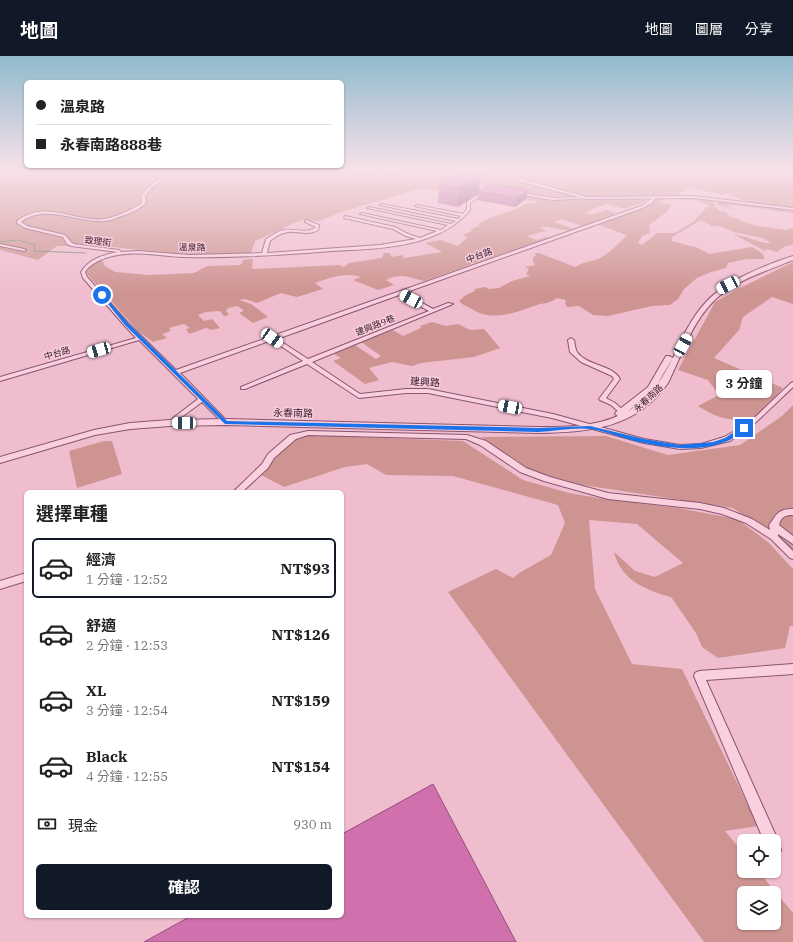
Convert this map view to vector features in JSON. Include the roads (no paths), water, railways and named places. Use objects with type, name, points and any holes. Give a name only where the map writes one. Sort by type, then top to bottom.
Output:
[{"type":"street","name":"致理街","points":[[129,211],[110,219],[96,220],[50,212],[27,217],[18,222],[26,227],[64,236],[69,243],[73,245],[130,252]]},
{"type":"street","points":[[385,211],[452,225]]},
{"type":"street","points":[[415,211],[459,220]]},
{"type":"street","points":[[444,211],[464,215]]},
{"type":"street","name":"溫泉路","points":[[225,422],[126,324],[83,274],[85,269],[98,260],[130,252],[188,256],[264,255],[399,244],[420,239],[442,231],[459,220],[467,211]]},
{"type":"street","name":"中台路","points":[[175,373],[630,211]]},
{"type":"street","points":[[362,214],[442,231]]},
{"type":"street","points":[[345,217],[394,228],[407,235],[420,239]]},
{"type":"street","points":[[264,255],[268,240],[284,231],[309,232],[318,229],[318,226],[306,221]]},
{"type":"street","points":[[0,245],[24,250]]},
{"type":"street","name":"永春南路","points":[[590,428],[622,412],[651,388],[704,304],[720,290],[793,255]]},
{"type":"street","points":[[399,293],[434,311]]},
{"type":"street","name":"建興路9巷","points":[[243,388],[450,304]]},
{"type":"street","name":"永春南路","points":[[0,460],[94,434],[130,426],[170,423],[225,422],[538,430],[590,428],[609,424],[635,411],[663,385],[704,304]]},
{"type":"street","name":"中台路","points":[[0,379],[141,338]]},
{"type":"street","name":"建興路","points":[[272,338],[359,396],[406,391],[428,391],[532,412],[656,444],[680,447],[714,444],[727,439],[751,424],[776,402],[793,384]]},
{"type":"street","points":[[571,340],[573,352],[583,361],[615,375],[617,379],[602,399],[613,404],[622,412]]},
{"type":"street","points":[[170,423],[202,399]]},
{"type":"street","points":[[239,490],[265,466],[271,456],[293,437],[299,434],[308,432],[467,437],[483,443],[523,470],[547,479],[608,496],[700,506],[724,511],[749,522],[774,537],[793,556]]},
{"type":"street","points":[[774,537],[773,525],[779,516],[793,512]]},
{"type":"street","points":[[773,525],[793,541]]},
{"type":"street","points":[[0,585],[24,578]]},
{"type":"street","points":[[768,834],[699,676],[793,670]]},
{"type":"waterway","points":[[0,242],[18,240],[35,245],[34,251],[86,253]]}]
